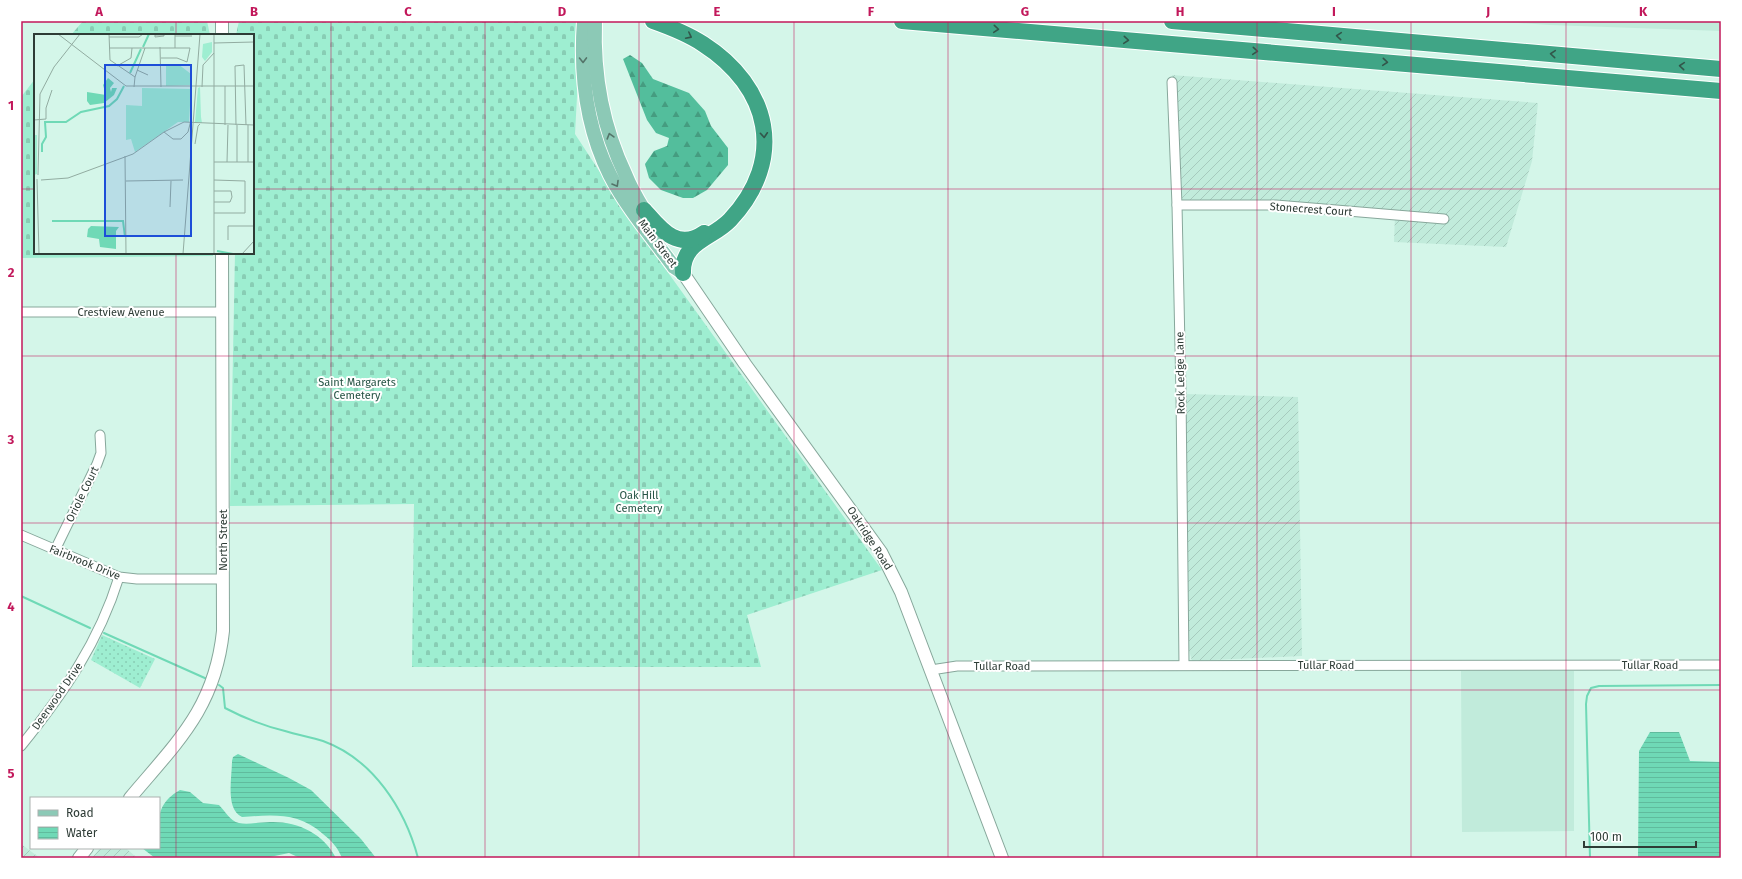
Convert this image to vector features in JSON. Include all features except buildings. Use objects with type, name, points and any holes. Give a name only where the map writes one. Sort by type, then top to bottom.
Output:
[{"type":"highway","points":[[653,21],[686,34],[702,43],[719,55],[744,80],[757,104],[764,132],[764,156],[755,185],[748,198],[730,220],[687,253],[683,265],[684,273]]},
{"type":"highway","points":[[902,21],[1721,91]]},
{"type":"highway","points":[[1172,21],[1721,69]]},
{"type":"highway","points":[[644,210],[667,235],[684,240],[700,236],[727,217],[734,214]]},
{"type":"main road","name":"Main Street","points":[[584,21],[584,90],[598,145],[610,174],[621,194],[674,267],[684,273]]},
{"type":"main road","name":"Main Street","points":[[595,21],[597,80],[611,140],[621,166],[644,210],[653,226],[680,263],[684,273]]},
{"type":"street","points":[[222,21],[222,34]]},
{"type":"street","name":"Rock Ledge Lane","points":[[1172,82],[1177,205],[1184,665]]},
{"type":"street","name":"Stonecrest Court","points":[[1177,205],[1276,206],[1444,219]]},
{"type":"street","name":"North Street","points":[[131,797],[187,729],[201,707],[211,686],[221,649],[223,631],[222,254]]},
{"type":"street","name":"Oakridge Road","points":[[684,273],[745,364],[881,552],[902,592],[1002,858]]},
{"type":"street","name":"Crestview Avenue","points":[[21,312],[222,312]]},
{"type":"street","name":"Oriole Court","points":[[54,550],[97,464],[100,453],[100,435]]},
{"type":"street","name":"Fairbrook Drive","points":[[21,534],[54,550],[119,577],[137,579],[223,579]]},
{"type":"street","name":"Deerwood Drive","points":[[21,746],[58,700],[75,674],[97,631],[119,577]]},
{"type":"street","name":"Tullar Road","points":[[931,670],[957,666],[1721,665]]},
{"type":"street","points":[[79,858],[86,849]]},
{"type":"shaded area","points":[[1489,21],[1721,21],[1721,31],[1550,25]]},
{"type":"shaded area","points":[[1172,75],[1538,103],[1532,161],[1506,247],[1394,242],[1395,215],[1177,205]]},
{"type":"shaded area","points":[[1185,394],[1298,397],[1302,656],[1192,661],[1189,650]]},
{"type":"shaded area","points":[[1461,671],[1574,671],[1574,831],[1462,832]]},
{"type":"shaded area","points":[[21,844],[40,858],[21,858]]},
{"type":"shaded area","points":[[99,849],[127,849],[137,858],[92,858]]},
{"type":"green space","points":[[83,21],[207,21],[210,34],[72,34]]},
{"type":"green space","name":"Oak Hill Cemetery","points":[[239,21],[581,21],[575,134],[641,235],[882,570],[747,615],[761,667],[412,667],[414,504],[230,506],[235,254],[254,254],[254,34],[236,34]]},
{"type":"green space","points":[[630,55],[642,63],[653,79],[689,93],[705,111],[711,126],[728,148],[728,165],[707,190],[693,198],[683,198],[661,190],[649,178],[645,164],[654,151],[667,146],[669,138],[656,133],[647,120],[623,59]]},
{"type":"green space","points":[[34,80],[34,254],[213,254],[213,256],[21,258],[21,97]]},
{"type":"green space","points":[[102,635],[155,659],[140,688],[91,660]]},
{"type":"water","points":[[1650,732],[1679,732],[1690,761],[1721,762],[1721,858],[1638,858],[1639,751]]},
{"type":"water","points":[[238,754],[311,790],[361,839],[376,858],[342,858],[332,842],[314,827],[295,818],[285,816],[242,817],[233,807],[231,800],[232,761],[233,757]]},
{"type":"water","points":[[180,790],[190,792],[203,803],[219,805],[230,818],[239,823],[280,822],[299,826],[317,835],[331,849],[336,858],[300,858],[289,853],[265,858],[155,858],[143,849],[160,849],[160,815],[162,808],[172,796]]},
{"type":"waterway","points":[[21,596],[90,628]]},
{"type":"waterway","points":[[104,633],[207,679]]},
{"type":"waterway","points":[[219,685],[223,688],[225,708],[262,724],[323,741],[341,749],[372,773],[395,804],[405,822],[418,858]]},
{"type":"waterway","points":[[1590,858],[1586,704],[1587,696],[1591,688],[1599,686],[1721,685]]},
{"type":"park label","name":"Saint Margarets Cemetery","points":[[357,388]]}]
